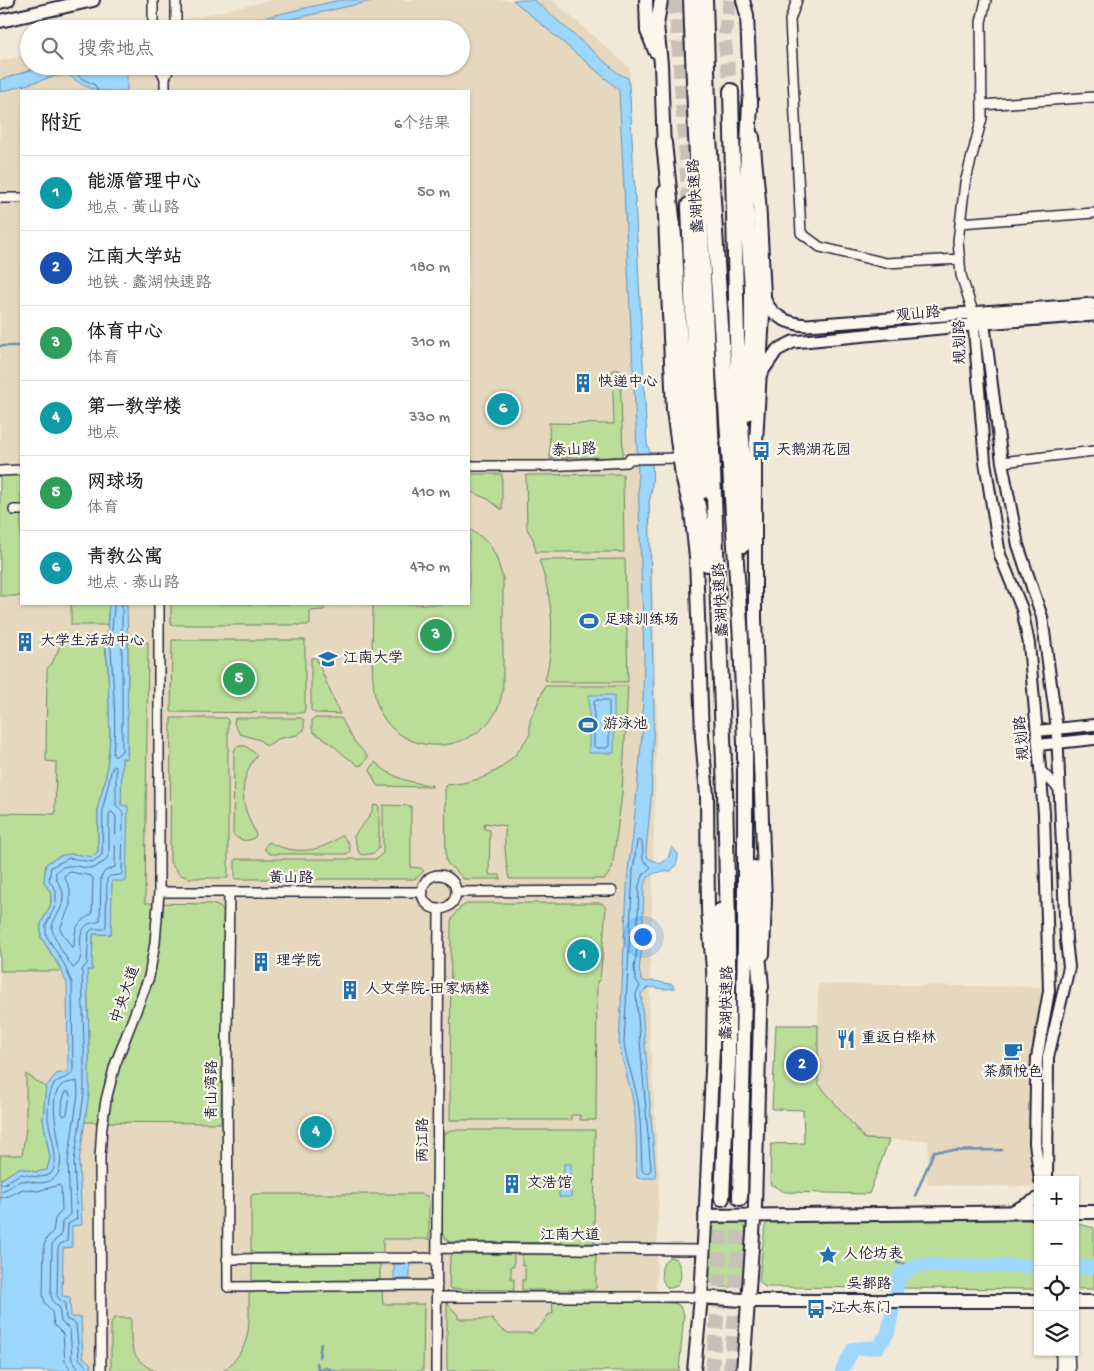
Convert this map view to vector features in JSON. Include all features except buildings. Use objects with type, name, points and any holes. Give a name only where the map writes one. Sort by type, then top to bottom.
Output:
[{"type":"highway","name":"蠡湖快速路","points":[[691,0],[741,640],[745,743],[745,942],[740,1198]]},
{"type":"highway","name":"蠡湖快速路","points":[[705,0],[703,136],[726,791],[728,928],[728,1054],[722,1198]]},
{"type":"highway","points":[[731,91],[738,377],[744,471]]},
{"type":"highway","points":[[741,640],[744,471],[752,336],[752,289],[746,201],[750,100]]},
{"type":"highway","points":[[664,143],[675,246],[683,414],[689,460],[706,547]]},
{"type":"highway","points":[[689,205],[696,410],[716,716],[724,767]]},
{"type":"highway","points":[[745,743],[754,849],[756,932],[761,987]]},
{"type":"highway","points":[[714,982],[720,918],[721,853],[726,791]]},
{"type":"main road","points":[[0,2],[8,0]]},
{"type":"main road","points":[[0,21],[93,0]]},
{"type":"main road","points":[[646,0],[647,31],[661,64]]},
{"type":"main road","points":[[661,0],[657,25],[661,64],[664,214],[672,392],[682,476],[691,510],[696,557],[702,736],[707,796],[708,911],[714,982],[713,1048],[701,1297],[694,1371]]},
{"type":"main road","points":[[743,0],[747,15],[750,100],[759,200],[764,295],[755,462],[755,618],[765,898],[754,1215],[743,1371]]},
{"type":"main road","name":"观山路","points":[[764,295],[768,308],[780,317],[794,324],[807,325],[1094,304]]},
{"type":"main road","name":"观山路","points":[[760,375],[777,350],[793,342],[1094,315]]},
{"type":"main road","points":[[705,1216],[1034,1212]]},
{"type":"main road","points":[[1079,1212],[1094,1212]]},
{"type":"main road","name":"吴都路","points":[[701,1297],[748,1300],[881,1302],[1034,1301]]},
{"type":"main road","points":[[1079,1302],[1094,1302]]},
{"type":"street","points":[[153,0],[153,20]]},
{"type":"street","points":[[176,0],[176,20]]},
{"type":"street","points":[[797,0],[790,20],[800,233],[820,247],[886,263],[960,260]]},
{"type":"street","points":[[973,312],[961,275],[958,241],[965,183],[982,118],[980,22],[986,0]]},
{"type":"street","points":[[165,90],[166,75]]},
{"type":"street","points":[[982,105],[1094,97]]},
{"type":"street","points":[[0,198],[20,198]]},
{"type":"street","points":[[960,223],[1094,213]]},
{"type":"street","name":"规划路","points":[[973,312],[978,324],[1018,544],[1042,617],[1059,744],[1068,967],[1048,1057],[1047,1176]]},
{"type":"street","name":"规划路","points":[[978,324],[985,462],[1000,555],[1022,609],[1029,644],[1044,814],[1048,992],[1037,1058],[1035,1143],[1039,1176]]},
{"type":"street","points":[[1002,462],[1094,451]]},
{"type":"street","name":"泰山路","points":[[470,466],[545,466],[627,462],[630,459],[680,458]]},
{"type":"street","points":[[0,471],[20,470]]},
{"type":"street","name":"中央大道","points":[[101,1366],[100,1158],[102,1126],[106,1100],[115,1065],[149,977],[155,943],[159,892],[159,605]]},
{"type":"street","points":[[1037,731],[1094,725]]},
{"type":"street","points":[[1038,745],[1094,739]]},
{"type":"street","points":[[1040,771],[1061,791]]},
{"type":"street","points":[[439,876],[453,882],[456,892],[451,904],[446,908],[439,909],[426,902],[423,892],[428,880],[439,876]]},
{"type":"street","points":[[456,892],[612,891]]},
{"type":"street","name":"黄山路","points":[[159,892],[423,892]]},
{"type":"street","name":"青山湾路","points":[[230,893],[227,1034],[228,1287],[436,1285]]},
{"type":"street","name":"两江路","points":[[436,1371],[439,909]]},
{"type":"street","points":[[1010,1212],[1034,1200]]},
{"type":"street","name":"江南大道","points":[[437,1248],[702,1250]]},
{"type":"street","points":[[228,1259],[437,1258]]},
{"type":"street","points":[[436,1297],[701,1297]]},
{"type":"street","points":[[1061,1356],[1061,1371]]},
{"type":"street","points":[[1069,1356],[1070,1371]]},
{"type":"shaded area","name":"江南大学","points":[[271,0],[552,0],[629,67],[651,518],[657,715],[649,1024],[659,1176],[654,1371],[0,1371],[0,61],[20,57],[20,75],[470,75],[470,20],[184,20]]},
{"type":"shaded area","points":[[818,984],[1041,987],[1034,1067],[1032,1138],[1037,1176],[1034,1176],[1034,1187],[927,1185],[928,1140],[865,1140],[818,1083]]},
{"type":"green space","points":[[612,370],[620,370],[623,453],[621,457],[550,458],[549,423],[614,424]]},
{"type":"green space","points":[[20,474],[20,596],[0,596],[0,475]]},
{"type":"green space","points":[[470,474],[502,474],[502,510],[488,499],[470,491]]},
{"type":"green space","points":[[623,474],[624,552],[536,552],[533,539],[527,529],[526,475]]},
{"type":"green space","points":[[470,530],[490,545],[496,556],[503,579],[503,686],[496,712],[484,727],[469,737],[453,743],[435,745],[417,742],[401,735],[388,723],[378,707],[373,684],[373,605],[470,605]]},
{"type":"green space","name":"足球训练场","points":[[625,559],[628,682],[550,682],[545,680],[552,634],[550,604],[539,560]]},
{"type":"green space","points":[[71,605],[109,605],[107,625],[71,625]]},
{"type":"green space","points":[[171,605],[324,605],[324,610],[310,611],[310,625],[171,625]]},
{"type":"green space","points":[[61,639],[104,640],[108,668],[110,738],[106,777],[98,806],[98,852],[92,857],[73,854],[63,855],[46,864],[44,882],[51,893],[51,904],[41,924],[41,937],[62,971],[0,971],[0,813],[55,814],[56,762],[46,761],[47,669],[56,655]]},
{"type":"green space","points":[[172,640],[305,640],[304,712],[171,712]]},
{"type":"green space","points":[[148,642],[145,903],[212,904],[220,907],[224,913],[221,1123],[85,1122],[89,1065],[87,970],[92,970],[93,934],[111,934],[111,880],[126,881],[127,806],[121,806],[122,758],[127,758],[128,643]]},
{"type":"green space","points":[[311,658],[316,658],[340,714],[315,713],[311,710]]},
{"type":"green space","points":[[545,686],[628,686],[622,794],[612,869],[605,879],[509,879],[505,846],[506,826],[485,823],[484,829],[490,830],[489,875],[500,875],[501,879],[463,879],[446,861],[445,788],[447,785],[482,778],[501,768],[516,754],[530,734],[530,720]]},
{"type":"green space","points":[[171,718],[226,718],[228,720],[228,878],[188,878],[179,874],[170,862]]},
{"type":"green space","points":[[235,718],[301,718],[304,720],[304,730],[297,735],[278,739],[266,746],[260,740],[240,734],[234,724]]},
{"type":"green space","points":[[315,718],[341,718],[354,741],[368,757],[362,765],[358,766],[314,733],[312,720]]},
{"type":"green space","points":[[246,746],[257,755],[248,769],[243,792],[245,808],[256,835],[248,840],[240,839],[233,834],[234,752],[236,747]]},
{"type":"green space","points":[[375,762],[395,776],[416,783],[432,785],[432,787],[379,786],[376,784],[370,770]]},
{"type":"green space","points":[[374,805],[379,806],[379,847],[375,853],[362,855],[359,853],[354,837],[370,815]]},
{"type":"green space","points":[[383,805],[411,806],[411,867],[421,868],[424,871],[415,879],[235,879],[235,859],[376,859],[383,853]]},
{"type":"green space","points":[[342,835],[347,840],[349,847],[350,852],[347,854],[270,854],[265,850],[269,842],[288,849],[316,849],[325,846]]},
{"type":"green space","points":[[471,903],[602,903],[606,908],[600,981],[597,981],[596,1120],[580,1120],[580,1115],[571,1115],[571,1120],[450,1120],[451,921],[461,907]]},
{"type":"green space","points":[[776,1025],[818,1025],[818,1083],[865,1139],[889,1140],[869,1194],[785,1192],[770,1184],[771,1144],[804,1143],[803,1110],[772,1109]]},
{"type":"green space","points":[[26,1074],[46,1087],[43,1119],[50,1158],[47,1170],[37,1172],[19,1168],[0,1180],[0,1155],[22,1155],[26,1129]]},
{"type":"green space","points":[[450,1130],[595,1130],[594,1243],[449,1242],[442,1234],[443,1136]]},
{"type":"green space","points":[[254,1194],[422,1194],[427,1196],[429,1200],[429,1239],[383,1239],[383,1255],[251,1254],[251,1196]]},
{"type":"green space","points":[[892,1219],[1034,1220],[1034,1289],[765,1287],[759,1281],[765,1226],[770,1221]]},
{"type":"green space","points":[[734,1220],[741,1222],[748,1232],[746,1274],[738,1285],[730,1287],[716,1286],[707,1276],[710,1228],[717,1221]]},
{"type":"green space","points":[[1079,1224],[1094,1228],[1094,1289],[1079,1289]]},
{"type":"green space","points":[[453,1254],[514,1254],[514,1266],[511,1266],[511,1279],[514,1279],[514,1290],[451,1289],[449,1287],[450,1256]]},
{"type":"green space","points":[[522,1254],[593,1254],[596,1256],[596,1288],[593,1290],[522,1290],[522,1280],[525,1280],[525,1266],[522,1265]]},
{"type":"green space","points":[[670,1257],[676,1259],[680,1267],[681,1277],[677,1285],[668,1288],[663,1281],[662,1267]]},
{"type":"green space","points":[[380,1263],[380,1280],[252,1281],[252,1264]]},
{"type":"green space","points":[[382,1289],[383,1304],[424,1304],[423,1371],[223,1371],[239,1354],[247,1337],[249,1294],[253,1291]]},
{"type":"green space","points":[[552,1299],[674,1303],[679,1305],[684,1314],[679,1371],[447,1371],[447,1303],[458,1315],[458,1319],[492,1319],[500,1328],[508,1333],[532,1333],[540,1327],[548,1315],[553,1313]]},
{"type":"green space","points":[[114,1318],[131,1318],[131,1343],[133,1349],[140,1361],[155,1371],[111,1371],[111,1324]]},
{"type":"water","points":[[340,0],[376,0],[288,20],[254,20]]},
{"type":"water","points":[[513,0],[534,0],[619,74],[628,78],[647,444],[651,457],[652,473],[652,488],[649,502],[654,714],[651,799],[646,851],[648,858],[661,864],[668,858],[672,847],[678,854],[676,864],[671,871],[652,874],[644,885],[642,948],[639,968],[641,979],[646,982],[654,981],[672,984],[675,988],[648,987],[641,994],[656,1178],[637,1178],[634,1108],[619,1043],[628,870],[642,735],[644,656],[637,448],[619,90]]},
{"type":"water","points":[[20,74],[69,75],[56,76],[0,92],[0,80]]},
{"type":"water","points":[[69,75],[127,75],[127,90],[96,90]]},
{"type":"water","points":[[109,605],[127,605],[127,758],[122,758],[121,805],[128,806],[126,881],[112,881],[111,934],[93,934],[92,970],[87,970],[89,1094],[79,1162],[82,1225],[72,1226],[72,1247],[63,1248],[62,1296],[70,1297],[71,1317],[81,1317],[83,1357],[91,1364],[91,1371],[0,1371],[0,1180],[19,1168],[37,1172],[47,1170],[50,1158],[43,1119],[46,1087],[56,1074],[68,1072],[67,984],[60,967],[41,937],[41,924],[51,904],[51,893],[44,882],[46,864],[63,855],[92,857],[98,852],[98,806],[106,777],[110,738],[106,650]]},
{"type":"water","points":[[589,695],[614,695],[614,753],[589,753]]},
{"type":"water","points":[[564,1164],[571,1164],[571,1197],[559,1197]]},
{"type":"water","points":[[394,1263],[410,1263],[410,1279],[394,1279]]},
{"type":"waterway","points":[[0,346],[20,346]]},
{"type":"waterway","points":[[915,1196],[934,1151],[1002,1150]]},
{"type":"waterway","points":[[896,1245],[894,1251],[897,1263],[917,1265]]},
{"type":"waterway","points":[[842,1371],[853,1349],[878,1347],[888,1333],[899,1276],[917,1265],[1034,1266]]},
{"type":"waterway","points":[[1079,1267],[1094,1267]]},
{"type":"waterway","points":[[319,1357],[321,1344]]},
{"type":"waterway","points":[[317,1363],[318,1369],[326,1368],[335,1371]]},
{"type":"tunnel","points":[[674,0],[689,205]]},
{"type":"tunnel","points":[[730,0],[724,37],[731,91]]},
{"type":"tunnel","points":[[712,1371],[718,1307],[722,1198]]},
{"type":"tunnel","points":[[730,1371],[740,1198]]},
{"type":"place","name":"快递中心","points":[[583,383]]},
{"type":"place","name":"青教公寓","points":[[503,409]]},
{"type":"place","name":"天鹅湖花园","points":[[761,451]]},
{"type":"place","name":"足球训练场","points":[[589,621]]},
{"type":"place","name":"体育中心","points":[[436,635]]},
{"type":"place","name":"大学生活动中心","points":[[25,642]]},
{"type":"place","name":"江南大学","points":[[328,659]]},
{"type":"place","name":"网球场","points":[[239,679]]},
{"type":"place","name":"游泳池","points":[[588,725]]},
{"type":"place","name":"能源管理中心","points":[[583,955]]},
{"type":"place","name":"理学院","points":[[261,962]]},
{"type":"place","name":"人文学院-田家炳楼","points":[[350,990]]},
{"type":"place","name":"重返白桦林","points":[[846,1039]]},
{"type":"place","name":"茶颜悦色","points":[[1013,1051]]},
{"type":"place","name":"江南大学站","points":[[802,1065]]},
{"type":"place","name":"第一教学楼","points":[[316,1132]]},
{"type":"place","name":"文浩馆","points":[[512,1184]]},
{"type":"place","name":"人伦坊表","points":[[828,1255]]},
{"type":"place","name":"江大东门","points":[[816,1309]]}]
